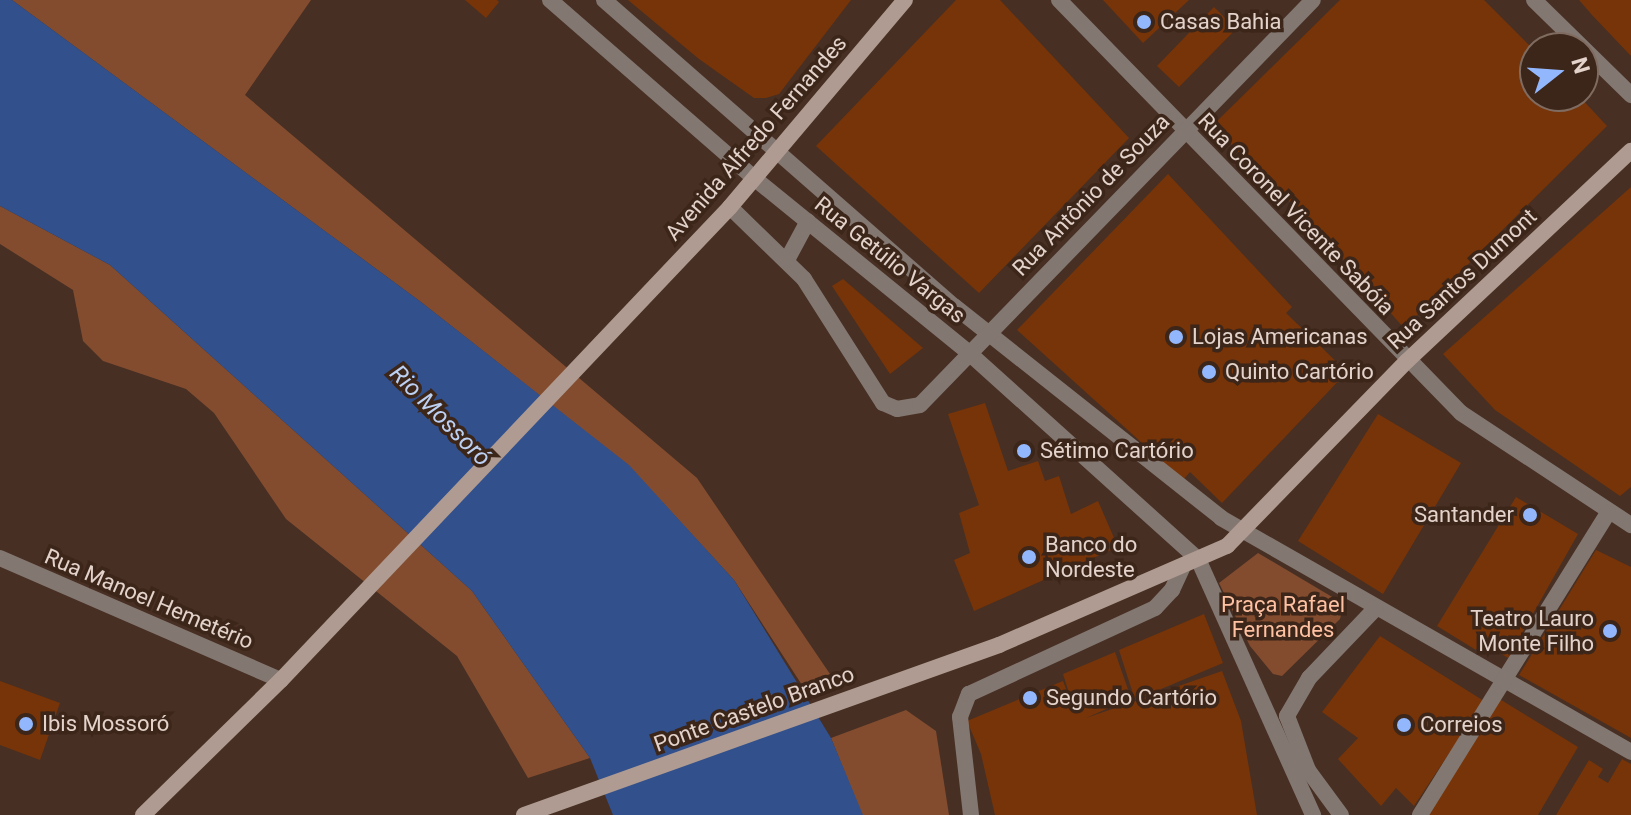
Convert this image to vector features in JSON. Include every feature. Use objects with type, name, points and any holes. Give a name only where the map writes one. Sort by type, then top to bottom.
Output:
[{"type":"main road","name":"Avenida Alfredo Fernandes","points":[[143,815],[157,807],[319,641],[730,207],[905,0]]},
{"type":"main road","name":"Rua Santos Dumont","points":[[999,645],[1191,563],[1242,533],[1407,361],[1631,151]]},
{"type":"main road","name":"Ponte Castelo Branco","points":[[524,815],[999,645]]},
{"type":"street","name":"Rua Getúlio Vargas","points":[[550,0],[754,178],[969,353],[1191,563]]},
{"type":"street","name":"Rua Getúlio Vargas","points":[[604,0],[987,333],[1242,533],[1631,752]]},
{"type":"street","name":"Rua Coronel Vicente Sabóia","points":[[1059,0],[1407,361],[1461,413],[1608,513],[1631,525]]},
{"type":"street","name":"Rua Antônio de Souza","points":[[787,260],[822,305],[860,370],[891,407],[920,405],[1313,0]]},
{"type":"street","points":[[1534,0],[1631,95]]},
{"type":"street","points":[[730,207],[787,260],[808,221]]},
{"type":"street","points":[[1420,815],[1608,513]]},
{"type":"street","name":"Rua Manoel Hemetério","points":[[0,558],[281,680]]},
{"type":"street","points":[[1191,563],[1313,815]]},
{"type":"street","name":"Rua Santos Dumont","points":[[971,815],[961,704],[969,694],[1155,608],[1191,563]]},
{"type":"street","points":[[1341,815],[1301,757],[1287,716],[1309,678],[1376,608]]},
{"type":"green space","points":[[12,0],[311,0],[245,95],[697,478],[830,674],[802,685],[734,580],[628,465],[421,302]]},
{"type":"green space","points":[[0,206],[110,265],[472,591],[590,758],[528,778],[457,656],[286,519],[214,413],[186,389],[103,361],[83,341],[73,290],[0,244]]},
{"type":"green space","name":"Praça Rafael Fernandes","points":[[1258,553],[1344,604],[1340,619],[1282,676],[1273,674],[1250,646],[1219,583]]},
{"type":"green space","points":[[906,710],[936,731],[949,815],[862,815],[831,738]]},
{"type":"water","name":"Rio Mossoró","points":[[0,0],[12,0],[421,302],[629,465],[734,580],[831,738],[863,815],[613,815],[590,758],[472,591],[110,265],[0,206]]},
{"type":"building","points":[[465,0],[497,0],[499,2],[486,18]]},
{"type":"building","points":[[628,0],[851,0],[779,94],[754,98],[699,59]]},
{"type":"building","points":[[956,0],[1000,0],[1129,138],[979,293],[816,146]]},
{"type":"building","name":"Casas Bahia","points":[[1103,0],[1189,0],[1143,43]]},
{"type":"building","points":[[1340,0],[1484,0],[1519,35],[1519,112],[1594,112],[1607,126],[1404,328],[1307,219],[1212,126]]},
{"type":"building","points":[[1579,0],[1631,0],[1631,56],[1592,15]]},
{"type":"building","points":[[1214,7],[1236,29],[1179,87],[1157,66]]},
{"type":"building","points":[[1168,174],[1292,307],[1286,313],[1347,372],[1222,503],[1190,472],[1183,480],[1017,330]]},
{"type":"building","points":[[1631,187],[1631,487],[1620,496],[1495,410],[1443,354]]},
{"type":"building","points":[[843,279],[923,348],[890,374],[832,286]]},
{"type":"building","points":[[985,403],[1008,471],[1038,461],[1045,481],[1059,476],[1071,514],[1098,501],[1118,547],[974,611],[954,560],[970,553],[959,513],[979,505],[948,414]]},
{"type":"building","points":[[1378,414],[1461,463],[1383,594],[1298,541]]},
{"type":"building","points":[[1516,497],[1578,534],[1508,658],[1481,641],[1476,650],[1437,626]]},
{"type":"building","points":[[1596,550],[1631,567],[1631,738],[1519,675]]},
{"type":"building","points":[[1204,614],[1223,663],[1135,700],[1119,650]]},
{"type":"building","name":"Correios","points":[[1380,636],[1484,701],[1414,806],[1396,788],[1381,806],[1338,759],[1358,738],[1322,712]]},
{"type":"building","points":[[1115,652],[1131,698],[1086,718],[1222,671],[1241,721],[1257,815],[995,815],[981,754],[967,721],[1063,681],[1075,712],[1063,674]]},
{"type":"building","name":"Ibis Mossoró","points":[[0,681],[60,703],[40,760],[0,745]]},
{"type":"building","points":[[1498,698],[1578,747],[1538,815],[1429,815]]},
{"type":"building","points":[[1622,759],[1631,764],[1631,815],[1556,815],[1589,760],[1603,769],[1598,777],[1608,783]]},
{"type":"place","name":"Casas Bahia","points":[[1144,22]]},
{"type":"place","name":"Lojas Americanas","points":[[1176,337]]},
{"type":"place","name":"Quinto Cartório","points":[[1209,372]]},
{"type":"place","name":"Sétimo Cartório","points":[[1024,451]]},
{"type":"place","name":"Santander","points":[[1530,515]]},
{"type":"place","name":"Banco do Nordeste","points":[[1029,557]]},
{"type":"place","name":"Teatro Lauro Monte Filho","points":[[1610,631]]},
{"type":"place","name":"Segundo Cartório","points":[[1030,698]]},
{"type":"place","name":"Ibis Mossoró","points":[[26,724]]},
{"type":"place","name":"Correios","points":[[1404,725]]}]
